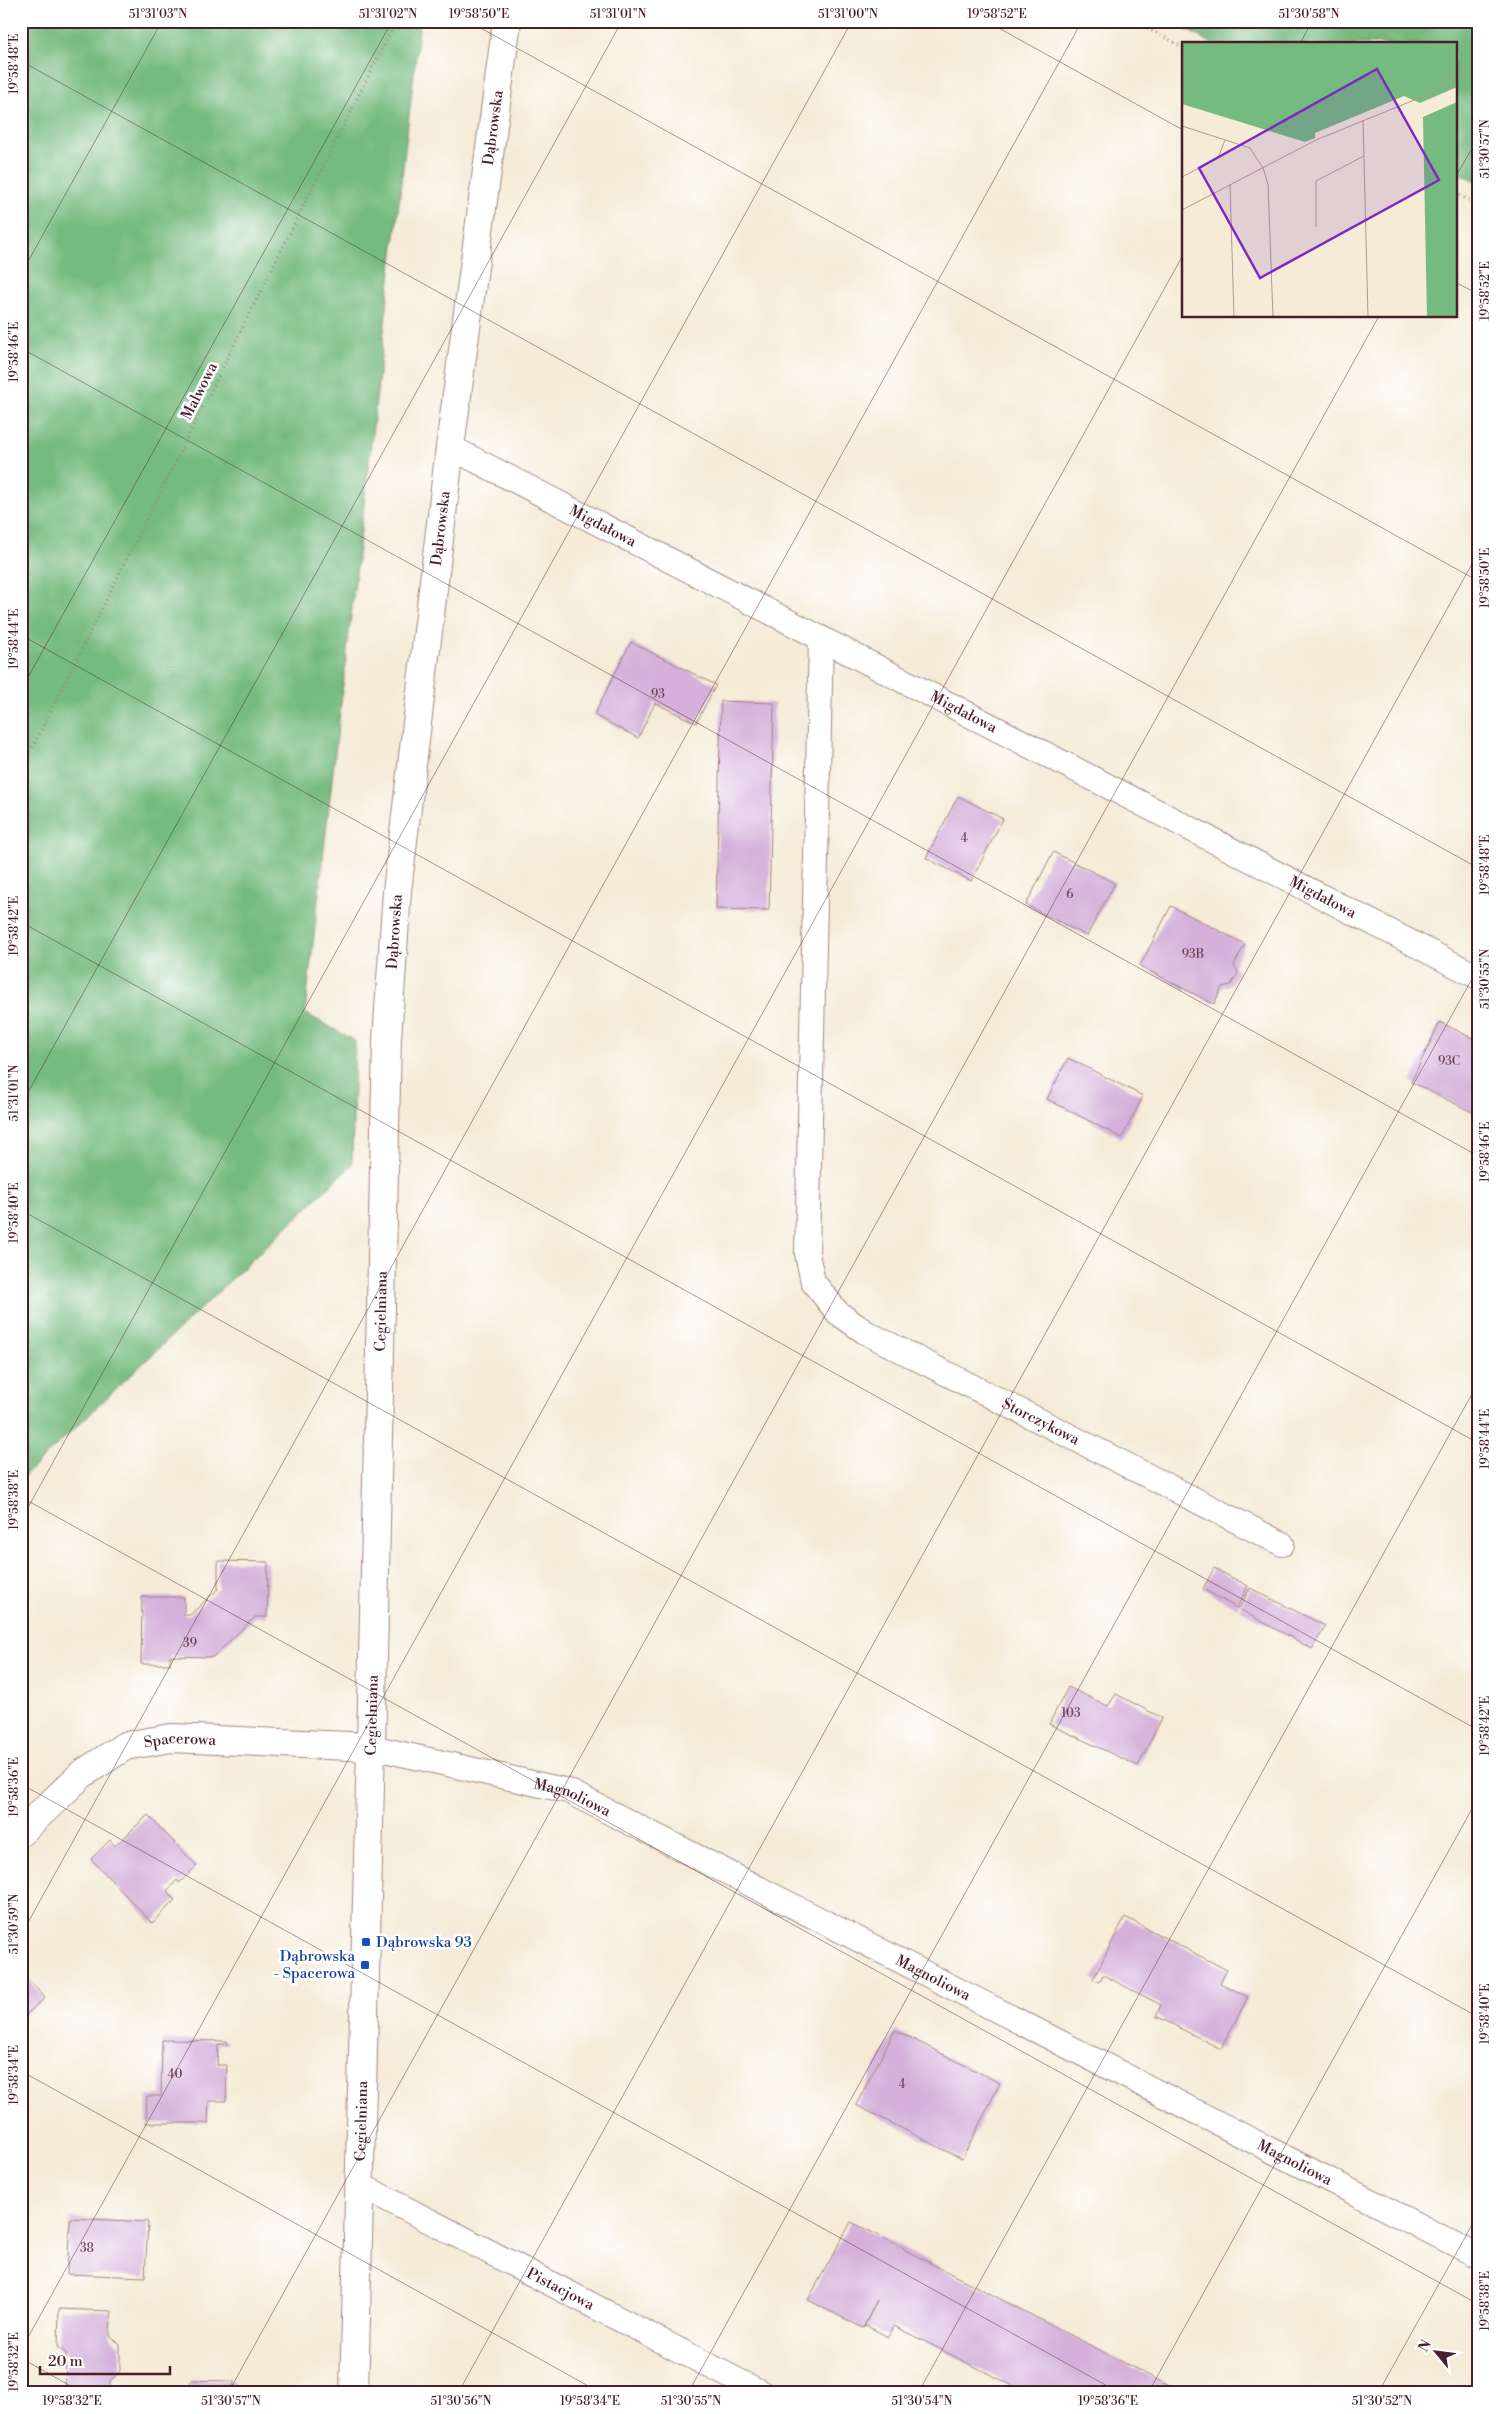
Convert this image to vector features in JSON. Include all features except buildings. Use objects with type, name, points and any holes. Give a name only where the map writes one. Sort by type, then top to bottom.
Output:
[{"type":"street","name":"Dąbrowska","points":[[387,1039],[397,891],[450,447],[508,21]]},
{"type":"street","name":"Cegielniana","points":[[354,2393],[358,2184],[372,1747],[387,1039]]},
{"type":"street","name":"Spacerowa","points":[[21,1832],[82,1774],[125,1746],[171,1738],[372,1747]]},
{"type":"lane","name":"Migdałowa","points":[[450,447],[1478,977]]},
{"type":"lane","name":"Storczykowa","points":[[821,638],[807,1254],[813,1282],[838,1313],[865,1332],[1282,1544]]},
{"type":"lane","name":"Magnoliowa","points":[[372,1747],[568,1791],[1478,2256]]},
{"type":"lane","name":"Pistacjowa","points":[[358,2184],[762,2393]]},
{"type":"path","name":"Malwowa","points":[[21,770],[396,21]]},
{"type":"path","points":[[1134,21],[1182,46]]},
{"type":"path","points":[[1456,194],[1478,205]]},
{"type":"green space","points":[[21,21],[420,21],[305,1013],[355,1041],[352,1165],[21,1479]]},
{"type":"green space","points":[[1170,21],[1478,21],[1478,183],[1456,172],[1456,42],[1209,42]]},
{"type":"place","name":"Dąbrowska 93","points":[[366,1942]]},
{"type":"place","name":"Dąbrowska - Spacerowa","points":[[365,1965]]}]
